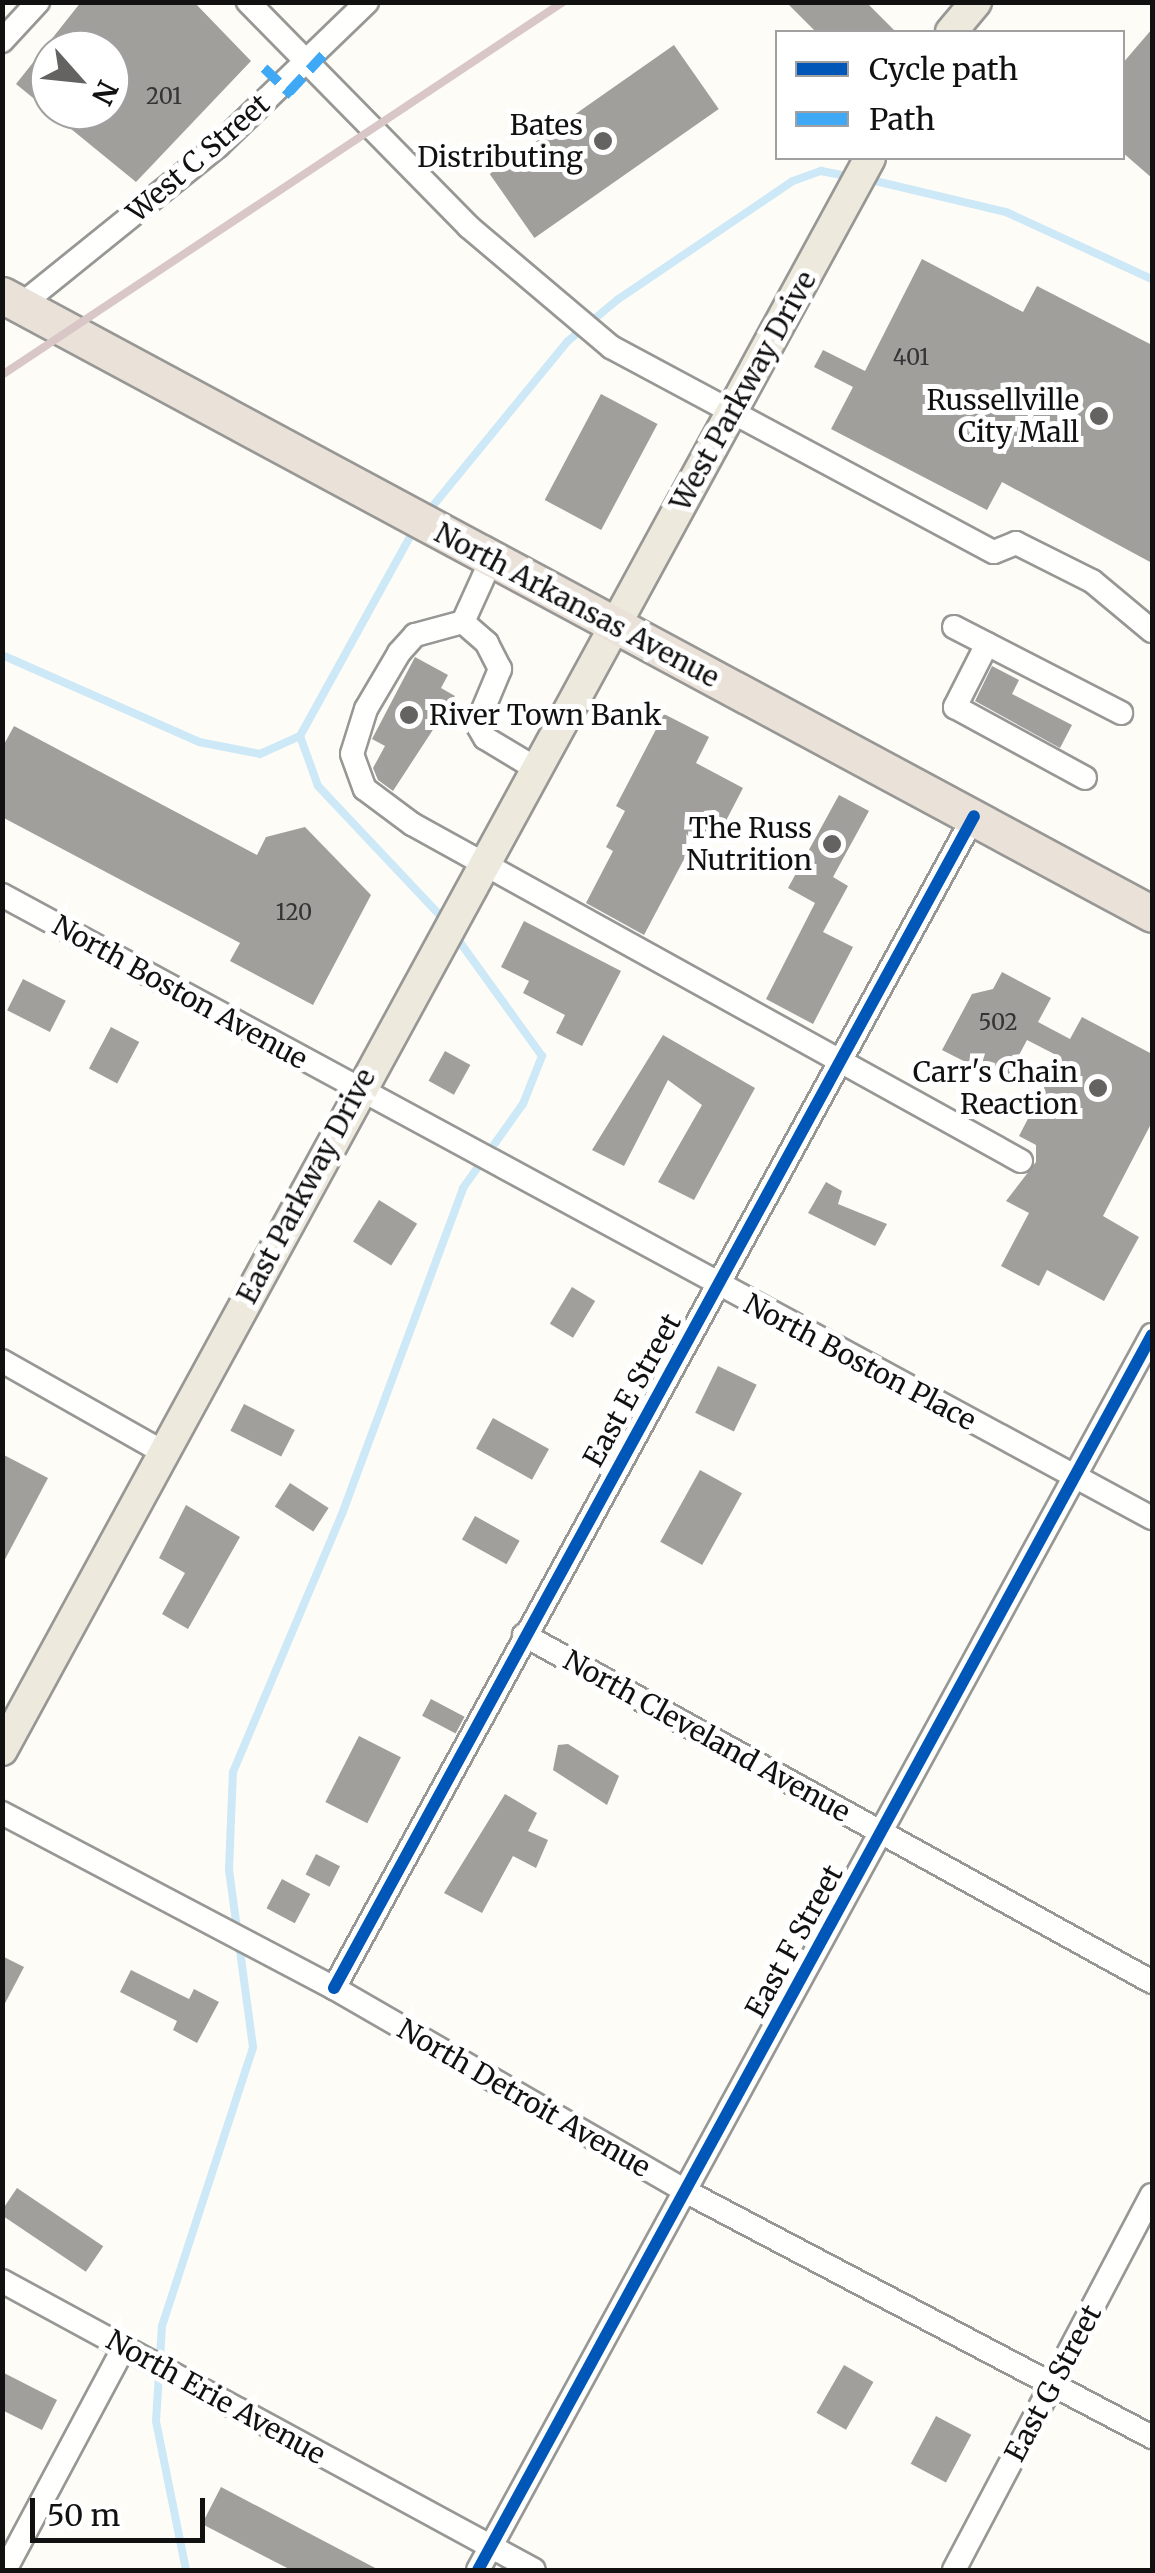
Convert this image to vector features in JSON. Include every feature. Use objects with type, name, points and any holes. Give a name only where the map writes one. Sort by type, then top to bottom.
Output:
[{"type":"highway","name":"North Arkansas Avenue","points":[[12,300],[1152,914]]},
{"type":"main road","points":[[953,30],[976,2]]},
{"type":"main road","name":"West Parkway Drive","points":[[616,625],[869,160]]},
{"type":"main road","name":"East Parkway Drive","points":[[2,1750],[358,1089],[616,625]]},
{"type":"street","points":[[2,41],[38,2]]},
{"type":"street","points":[[248,2],[469,227],[611,347],[994,552],[1016,544],[1092,580],[1152,631]]},
{"type":"street","name":"West C Street","points":[[12,300],[218,146],[367,2]]},
{"type":"street","points":[[462,622],[492,558]]},
{"type":"street","points":[[462,622],[487,642],[500,669],[478,724],[536,768]]},
{"type":"street","points":[[462,622],[415,634],[366,709],[352,754],[365,788],[482,864],[1021,1161]]},
{"type":"street","points":[[954,627],[1120,713]]},
{"type":"street","points":[[986,644],[956,708],[1085,778]]},
{"type":"street","name":"East E Street","points":[[334,1988],[974,816]]},
{"type":"street","name":"North Boston Avenue","points":[[4,901],[358,1089]]},
{"type":"street","name":"North Boston Place","points":[[358,1089],[718,1287],[1152,1518]]},
{"type":"street","name":"East F Street","points":[[478,2570],[1152,1336]]},
{"type":"street","points":[[2,1361],[163,1452]]},
{"type":"street","name":"North Cleveland Avenue","points":[[524,1634],[1152,1982]]},
{"type":"street","name":"North Detroit Avenue","points":[[2,1813],[334,1988],[685,2191],[1152,2437]]},
{"type":"street","name":"East G Street","points":[[954,2570],[1152,2195]]},
{"type":"street","name":"North Erie Avenue","points":[[2,2281],[534,2570]]},
{"type":"street","points":[[5,2570],[131,2350]]},
{"type":"building","points":[[81,2],[194,2],[251,61],[136,182],[72,130],[130,130],[130,30],[59,30]]},
{"type":"building","points":[[786,2],[866,2],[894,30],[814,30]]},
{"type":"building","points":[[1152,29],[1152,178],[1125,155],[1125,60]]},
{"type":"building","name":"Bates Distributing","points":[[674,45],[719,109],[534,238],[490,174]]},
{"type":"building","points":[[30,66],[30,95],[16,84]]},
{"type":"building","points":[[922,259],[1023,312],[1037,286],[1152,345],[1152,563],[1002,482],[987,510],[831,429],[853,387],[814,367],[823,350],[865,371]]},
{"type":"building","points":[[601,394],[658,424],[601,530],[545,500]]},
{"type":"building","name":"River Town Bank","points":[[415,657],[448,675],[441,688],[455,696],[393,791],[378,780],[373,768],[385,746],[372,739]]},
{"type":"building","points":[[992,666],[1019,680],[1012,694],[1072,725],[1060,748],[975,701]]},
{"type":"building","points":[[664,714],[709,737],[696,763],[743,788],[717,838],[700,829],[644,935],[586,903],[613,851],[606,847],[625,811],[616,806]]},
{"type":"building","points":[[14,726],[257,855],[266,837],[305,827],[371,895],[313,1005],[230,961],[240,943],[2,817],[2,748]]},
{"type":"building","points":[[839,795],[869,811],[833,877],[848,886],[823,932],[853,947],[813,1024],[766,999],[815,903],[788,888]]},
{"type":"building","points":[[524,921],[621,971],[582,1046],[556,1033],[565,1015],[523,993],[529,981],[501,967]]},
{"type":"building","points":[[1002,972],[1051,998],[1038,1022],[1070,1039],[1082,1017],[1152,1054],[1152,1122],[1103,1216],[1139,1237],[1104,1301],[1047,1270],[1039,1286],[1001,1266],[1029,1213],[1006,1201],[1036,1162],[1036,1145],[1019,1136],[1060,1057],[1027,1040],[1009,1074],[996,1067],[991,1075],[942,1050],[972,994],[993,989]]},
{"type":"building","points":[[23,979],[66,1001],[50,1032],[7,1010]]},
{"type":"building","points":[[111,1027],[139,1042],[117,1084],[89,1068]]},
{"type":"building","points":[[663,1035],[755,1088],[694,1200],[658,1182],[702,1105],[668,1080],[624,1166],[592,1150]]},
{"type":"building","points":[[445,1051],[470,1065],[454,1095],[429,1081]]},
{"type":"building","points":[[826,1182],[842,1191],[838,1204],[887,1224],[875,1246],[808,1213]]},
{"type":"building","points":[[379,1200],[417,1224],[391,1265],[353,1242]]},
{"type":"building","points":[[572,1287],[595,1301],[573,1338],[550,1324]]},
{"type":"building","points":[[718,1366],[757,1385],[734,1432],[695,1413]]},
{"type":"building","points":[[244,1404],[295,1430],[281,1457],[230,1431]]},
{"type":"building","points":[[493,1418],[549,1449],[532,1480],[476,1449]]},
{"type":"building","points":[[2,1454],[48,1478],[2,1565]]},
{"type":"building","points":[[700,1470],[742,1493],[702,1565],[660,1542]]},
{"type":"building","points":[[290,1483],[329,1508],[313,1532],[275,1506]]},
{"type":"building","points":[[186,1505],[240,1537],[188,1629],[162,1614],[185,1573],[159,1558]]},
{"type":"building","points":[[475,1516],[520,1541],[507,1564],[462,1540]]},
{"type":"building","points":[[431,1699],[465,1717],[456,1734],[422,1716]]},
{"type":"building","points":[[359,1736],[401,1757],[367,1823],[325,1802]]},
{"type":"building","points":[[568,1744],[619,1776],[607,1805],[553,1770],[558,1745]]},
{"type":"building","points":[[505,1794],[537,1813],[528,1831],[548,1840],[536,1868],[513,1856],[482,1913],[444,1893]]},
{"type":"building","points":[[316,1854],[340,1866],[330,1887],[306,1874]]},
{"type":"building","points":[[282,1879],[310,1894],[295,1923],[267,1908]]},
{"type":"building","points":[[2,1956],[24,1967],[2,2009]]},
{"type":"building","points":[[131,1970],[189,1999],[194,1989],[219,2002],[197,2043],[173,2030],[177,2021],[120,1992]]},
{"type":"building","points":[[17,2188],[103,2246],[86,2272],[2,2215]]},
{"type":"building","points":[[844,2365],[873,2382],[846,2430],[816,2413]]},
{"type":"building","points":[[2,2372],[57,2400],[42,2430],[2,2410]]},
{"type":"building","points":[[936,2416],[971,2435],[946,2482],[911,2464]]},
{"type":"building","points":[[221,2487],[379,2570],[291,2570],[202,2524]]},
{"type":"waterway","points":[[427,513],[568,341],[617,300],[793,181],[821,171],[853,177]]},
{"type":"waterway","points":[[867,179],[1006,212],[1152,279]]},
{"type":"waterway","points":[[2,655],[199,742],[260,754],[300,736],[415,528]]},
{"type":"waterway","points":[[300,736],[318,786],[446,922]]},
{"type":"waterway","points":[[237,1929],[229,1870],[233,1772],[342,1514],[463,1188],[523,1104],[542,1056],[454,934]]},
{"type":"waterway","points":[[186,2570],[156,2421],[162,2326],[253,2047],[239,1943]]},
{"type":"railway","points":[[2,375],[563,2]]},
{"type":"marked path","points":[[289,92],[327,51]]},
{"type":"marked path","points":[[264,68],[292,95]]},
{"type":"cycle path","points":[[334,1988],[974,816]]},
{"type":"cycle path","points":[[478,2570],[1152,1335]]},
{"type":"place","name":"Bates Distributing","points":[[603,141]]},
{"type":"place","name":"Russellville City Mall","points":[[1099,416]]},
{"type":"place","name":"River Town Bank","points":[[409,715]]},
{"type":"place","name":"The Russ Nutrition","points":[[832,844]]},
{"type":"place","name":"Carr's Chain Reaction","points":[[1098,1088]]}]
